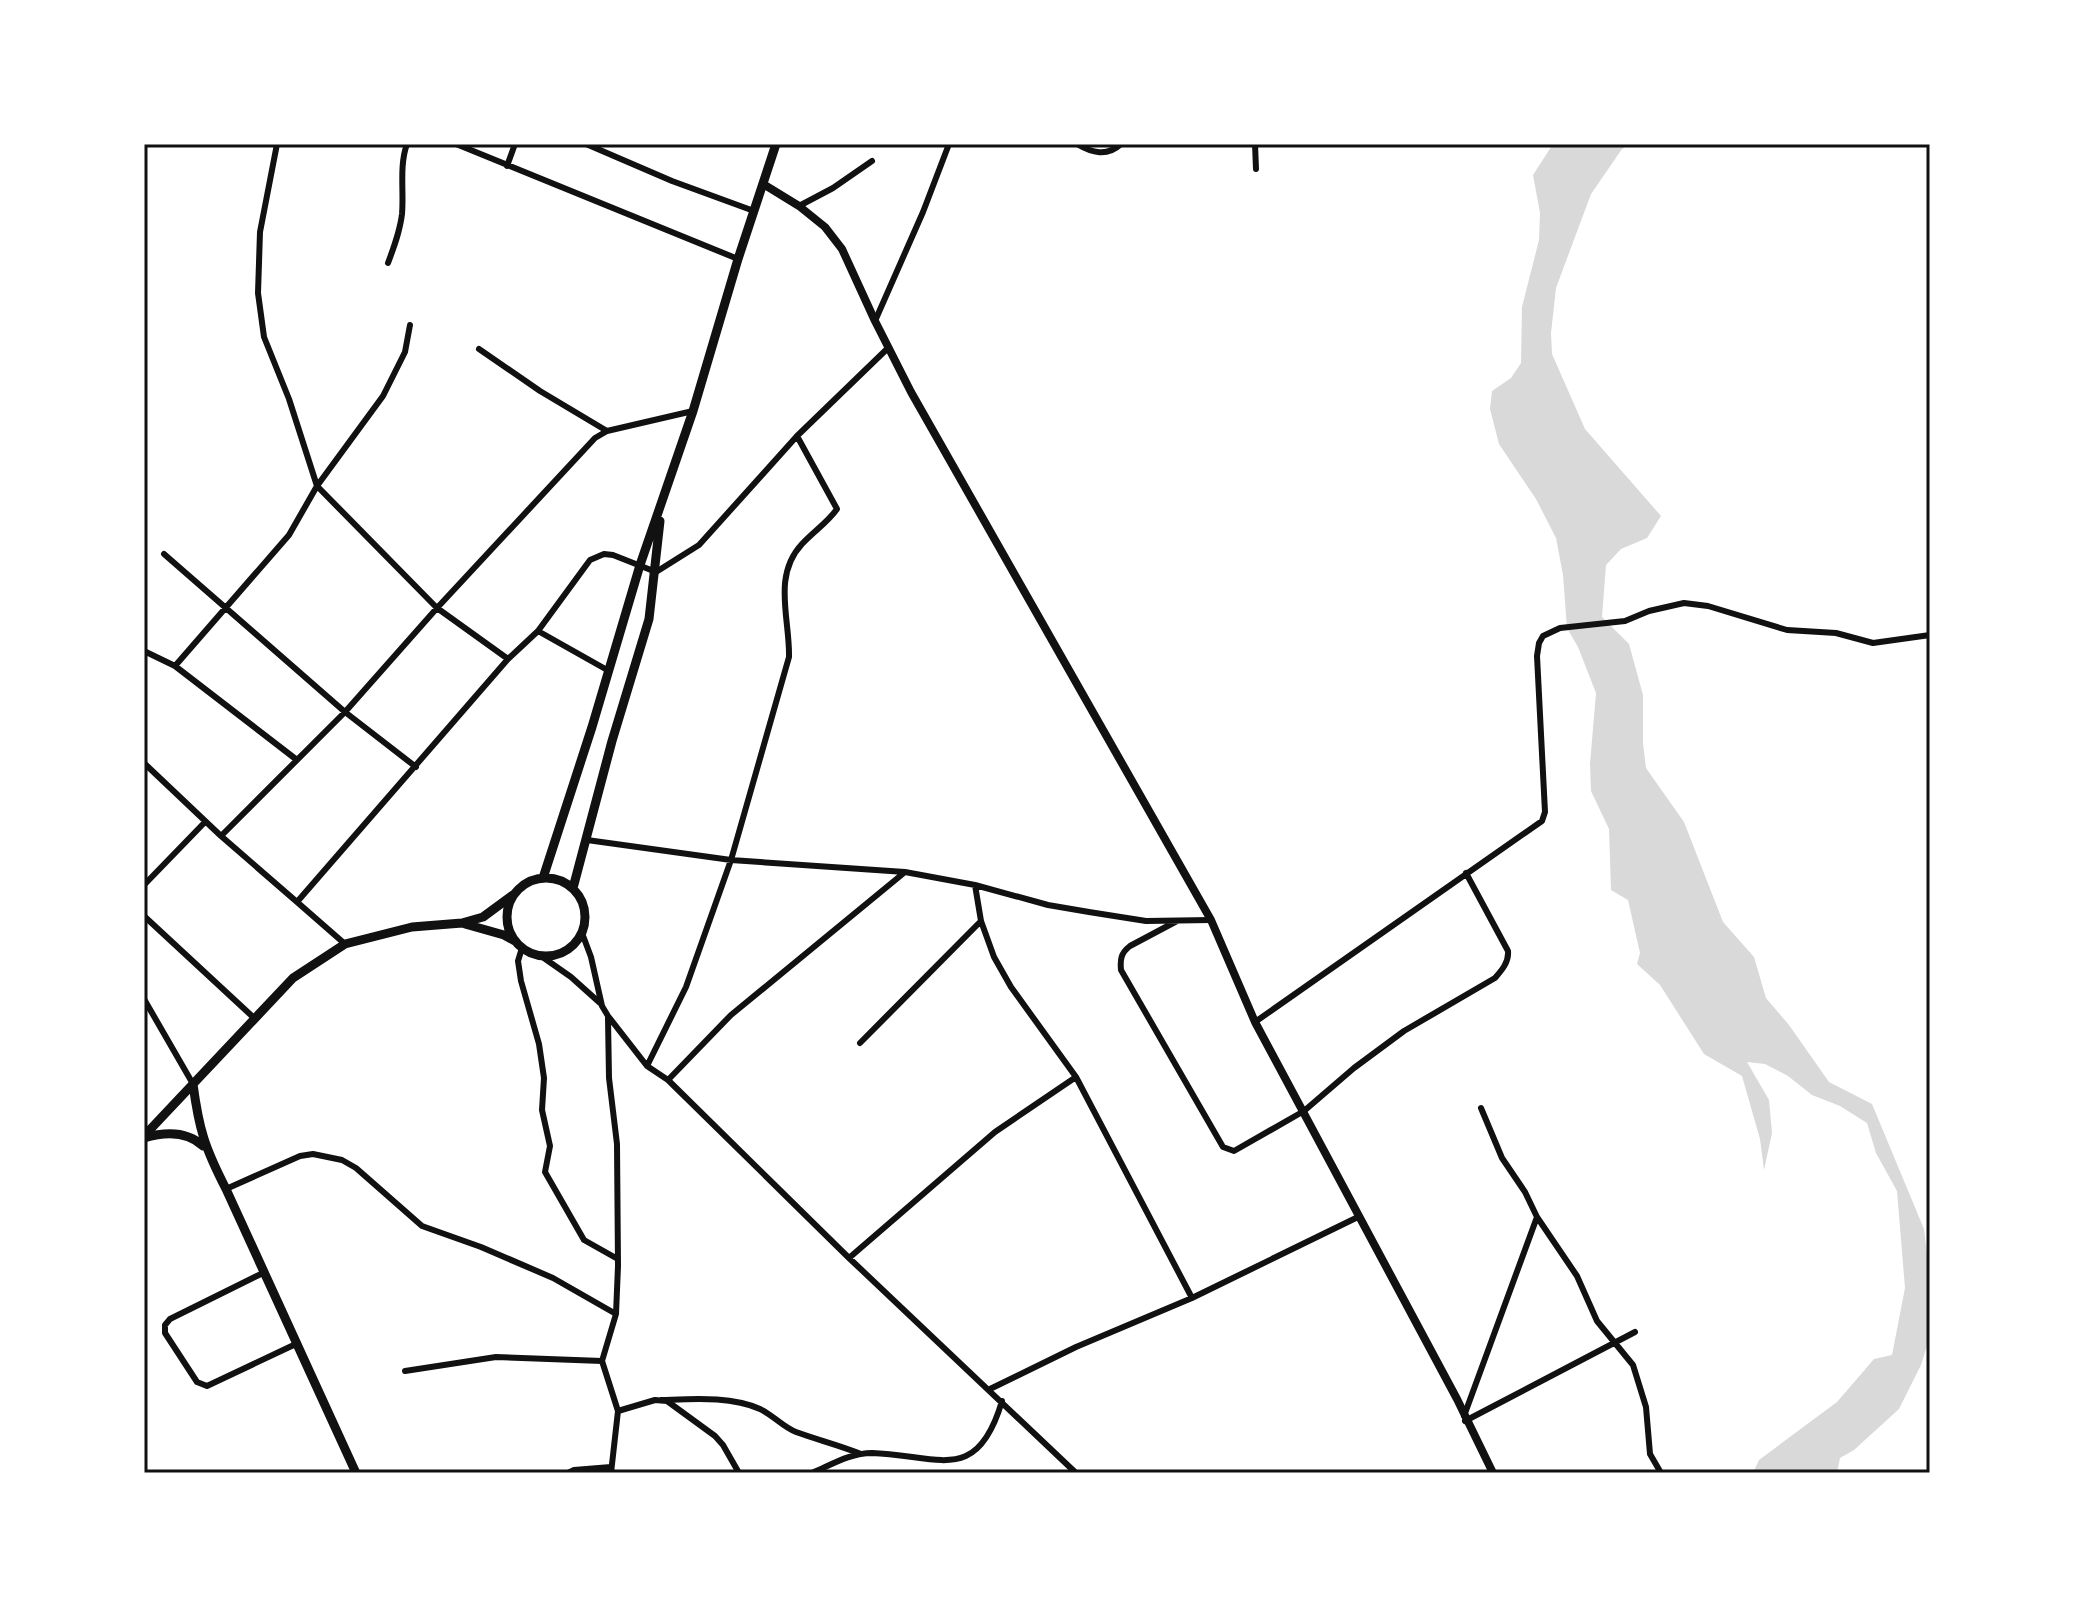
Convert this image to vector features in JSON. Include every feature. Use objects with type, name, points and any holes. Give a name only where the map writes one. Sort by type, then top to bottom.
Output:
[{"type":"main road","points":[[543,878],[776,144]]},
{"type":"main road","points":[[763,184],[799,206],[825,227],[842,249],[888,348],[1211,920],[1255,1022],[1493,1473]]},
{"type":"main road","points":[[573,888],[612,741],[649,619],[661,506]]},
{"type":"main road","points":[[144,1137],[253,1017],[293,978],[345,944],[412,927],[462,923],[483,917],[521,886],[543,878],[564,882],[573,888],[585,909],[586,921],[582,933],[566,951],[541,956],[504,935],[462,923]]},
{"type":"main road","points":[[513,895],[507,910],[508,926],[518,945]]},
{"type":"main road","points":[[193,1084],[196,1115],[205,1148],[356,1473]]},
{"type":"main road","points":[[144,1137],[175,1133],[196,1140],[205,1148]]},
{"type":"street","points":[[277,144],[260,232],[260,308],[264,337],[289,399],[317,486],[437,608],[508,659]]},
{"type":"street","points":[[388,263],[400,226],[402,156],[407,144]]},
{"type":"street","points":[[456,144],[738,259]]},
{"type":"street","points":[[507,166],[515,144]]},
{"type":"street","points":[[586,144],[672,181],[754,211]]},
{"type":"street","points":[[875,321],[949,144]]},
{"type":"street","points":[[1077,144],[1090,151],[1104,153],[1121,144]]},
{"type":"street","points":[[1255,144],[1256,169]]},
{"type":"street","points":[[799,206],[833,188],[872,161]]},
{"type":"street","points":[[175,666],[289,535],[317,486],[383,396],[405,352],[410,325]]},
{"type":"street","points":[[297,902],[508,659],[538,631],[590,560],[604,554],[613,555],[656,572],[699,545],[797,436],[888,348]]},
{"type":"street","points":[[479,349],[540,391],[607,431]]},
{"type":"street","points":[[221,836],[345,712],[595,438],[607,431],[693,411]]},
{"type":"street","points":[[647,1066],[686,987],[731,860],[789,657],[789,640],[784,623],[788,562],[801,544],[837,509],[836,502],[797,436]]},
{"type":"street","points":[[164,554],[345,712],[416,767]]},
{"type":"street","points":[[1255,1022],[1542,821],[1545,812],[1539,643],[1543,636],[1560,628],[1625,621],[1675,604],[1697,604],[1787,630],[1836,633],[1873,643],[1930,635]]},
{"type":"street","points":[[538,631],[609,671]]},
{"type":"street","points":[[144,651],[175,666],[297,760]]},
{"type":"street","points":[[144,763],[205,822],[345,944]]},
{"type":"street","points":[[144,885],[205,822]]},
{"type":"street","points":[[587,840],[731,860],[905,872],[975,885],[1048,905],[1146,921],[1211,920]]},
{"type":"street","points":[[668,1080],[731,1015],[905,872]]},
{"type":"street","points":[[1177,921],[1130,946],[1120,959],[1121,970],[1223,1147],[1234,1151],[1304,1111],[1404,1031],[1495,978],[1503,969],[1508,951],[1466,873]]},
{"type":"street","points":[[975,885],[981,921],[994,957],[1011,987],[1076,1077],[1192,1298]]},
{"type":"street","points":[[144,916],[253,1017]]},
{"type":"street","points":[[860,1043],[981,921]]},
{"type":"street","points":[[582,933],[602,1006]]},
{"type":"street","points":[[518,945],[521,981],[539,1044],[544,1078],[542,1110],[550,1146],[545,1172],[584,1240],[616,1258]]},
{"type":"street","points":[[541,956],[562,970],[602,1006],[647,1066],[668,1080],[849,1258],[1076,1473]]},
{"type":"street","points":[[144,999],[193,1084]]},
{"type":"street","points":[[568,1473],[574,1470],[611,1470],[618,1411],[602,1361],[616,1314],[618,1266],[617,1144],[609,1078],[608,1016]]},
{"type":"street","points":[[849,1258],[995,1132],[1076,1077]]},
{"type":"street","points":[[1481,1108],[1502,1158],[1577,1276],[1597,1321],[1633,1365],[1641,1384],[1650,1454],[1661,1473]]},
{"type":"street","points":[[226,1189],[300,1156],[313,1154],[342,1160],[356,1168],[422,1226],[553,1278],[616,1314]]},
{"type":"street","points":[[990,1389],[1076,1347],[1192,1298],[1358,1217]]},
{"type":"street","points":[[1465,1419],[1537,1217]]},
{"type":"street","points":[[265,1272],[170,1319],[165,1325],[165,1333],[197,1382],[207,1386],[298,1343]]},
{"type":"street","points":[[1465,1419],[1635,1332]]},
{"type":"street","points":[[405,1371],[496,1357],[602,1361]]},
{"type":"street","points":[[618,1411],[662,1400],[700,1399],[746,1405],[768,1413],[793,1431],[834,1442],[861,1454],[940,1461],[955,1460],[970,1454],[989,1436],[1002,1401]]},
{"type":"street","points":[[662,1400],[715,1436],[739,1473]]},
{"type":"street","points":[[812,1473],[861,1454]]},
{"type":"shaded area","points":[[1553,144],[1630,144],[1622,149],[1591,194],[1556,288],[1551,333],[1552,354],[1585,429],[1661,516],[1647,538],[1621,549],[1606,565],[1602,617],[1629,644],[1643,695],[1646,768],[1684,822],[1723,922],[1754,957],[1766,998],[1829,1082],[1872,1104],[1924,1229],[1930,1279],[1930,1336],[1921,1365],[1899,1409],[1854,1450],[1840,1458],[1837,1473],[1753,1473],[1759,1460],[1837,1402],[1874,1359],[1892,1355],[1905,1288],[1897,1191],[1876,1153],[1867,1123],[1840,1106],[1812,1095],[1788,1076],[1765,1064],[1747,1062],[1769,1100],[1772,1133],[1764,1170],[1760,1139],[1742,1076],[1704,1054],[1660,985],[1637,964],[1640,953],[1628,900],[1611,890],[1609,829],[1591,791],[1596,693],[1567,628],[1563,575],[1556,538],[1536,499],[1499,444],[1490,409],[1492,391],[1511,378],[1521,363],[1522,307],[1539,240],[1540,213],[1533,175]]}]
